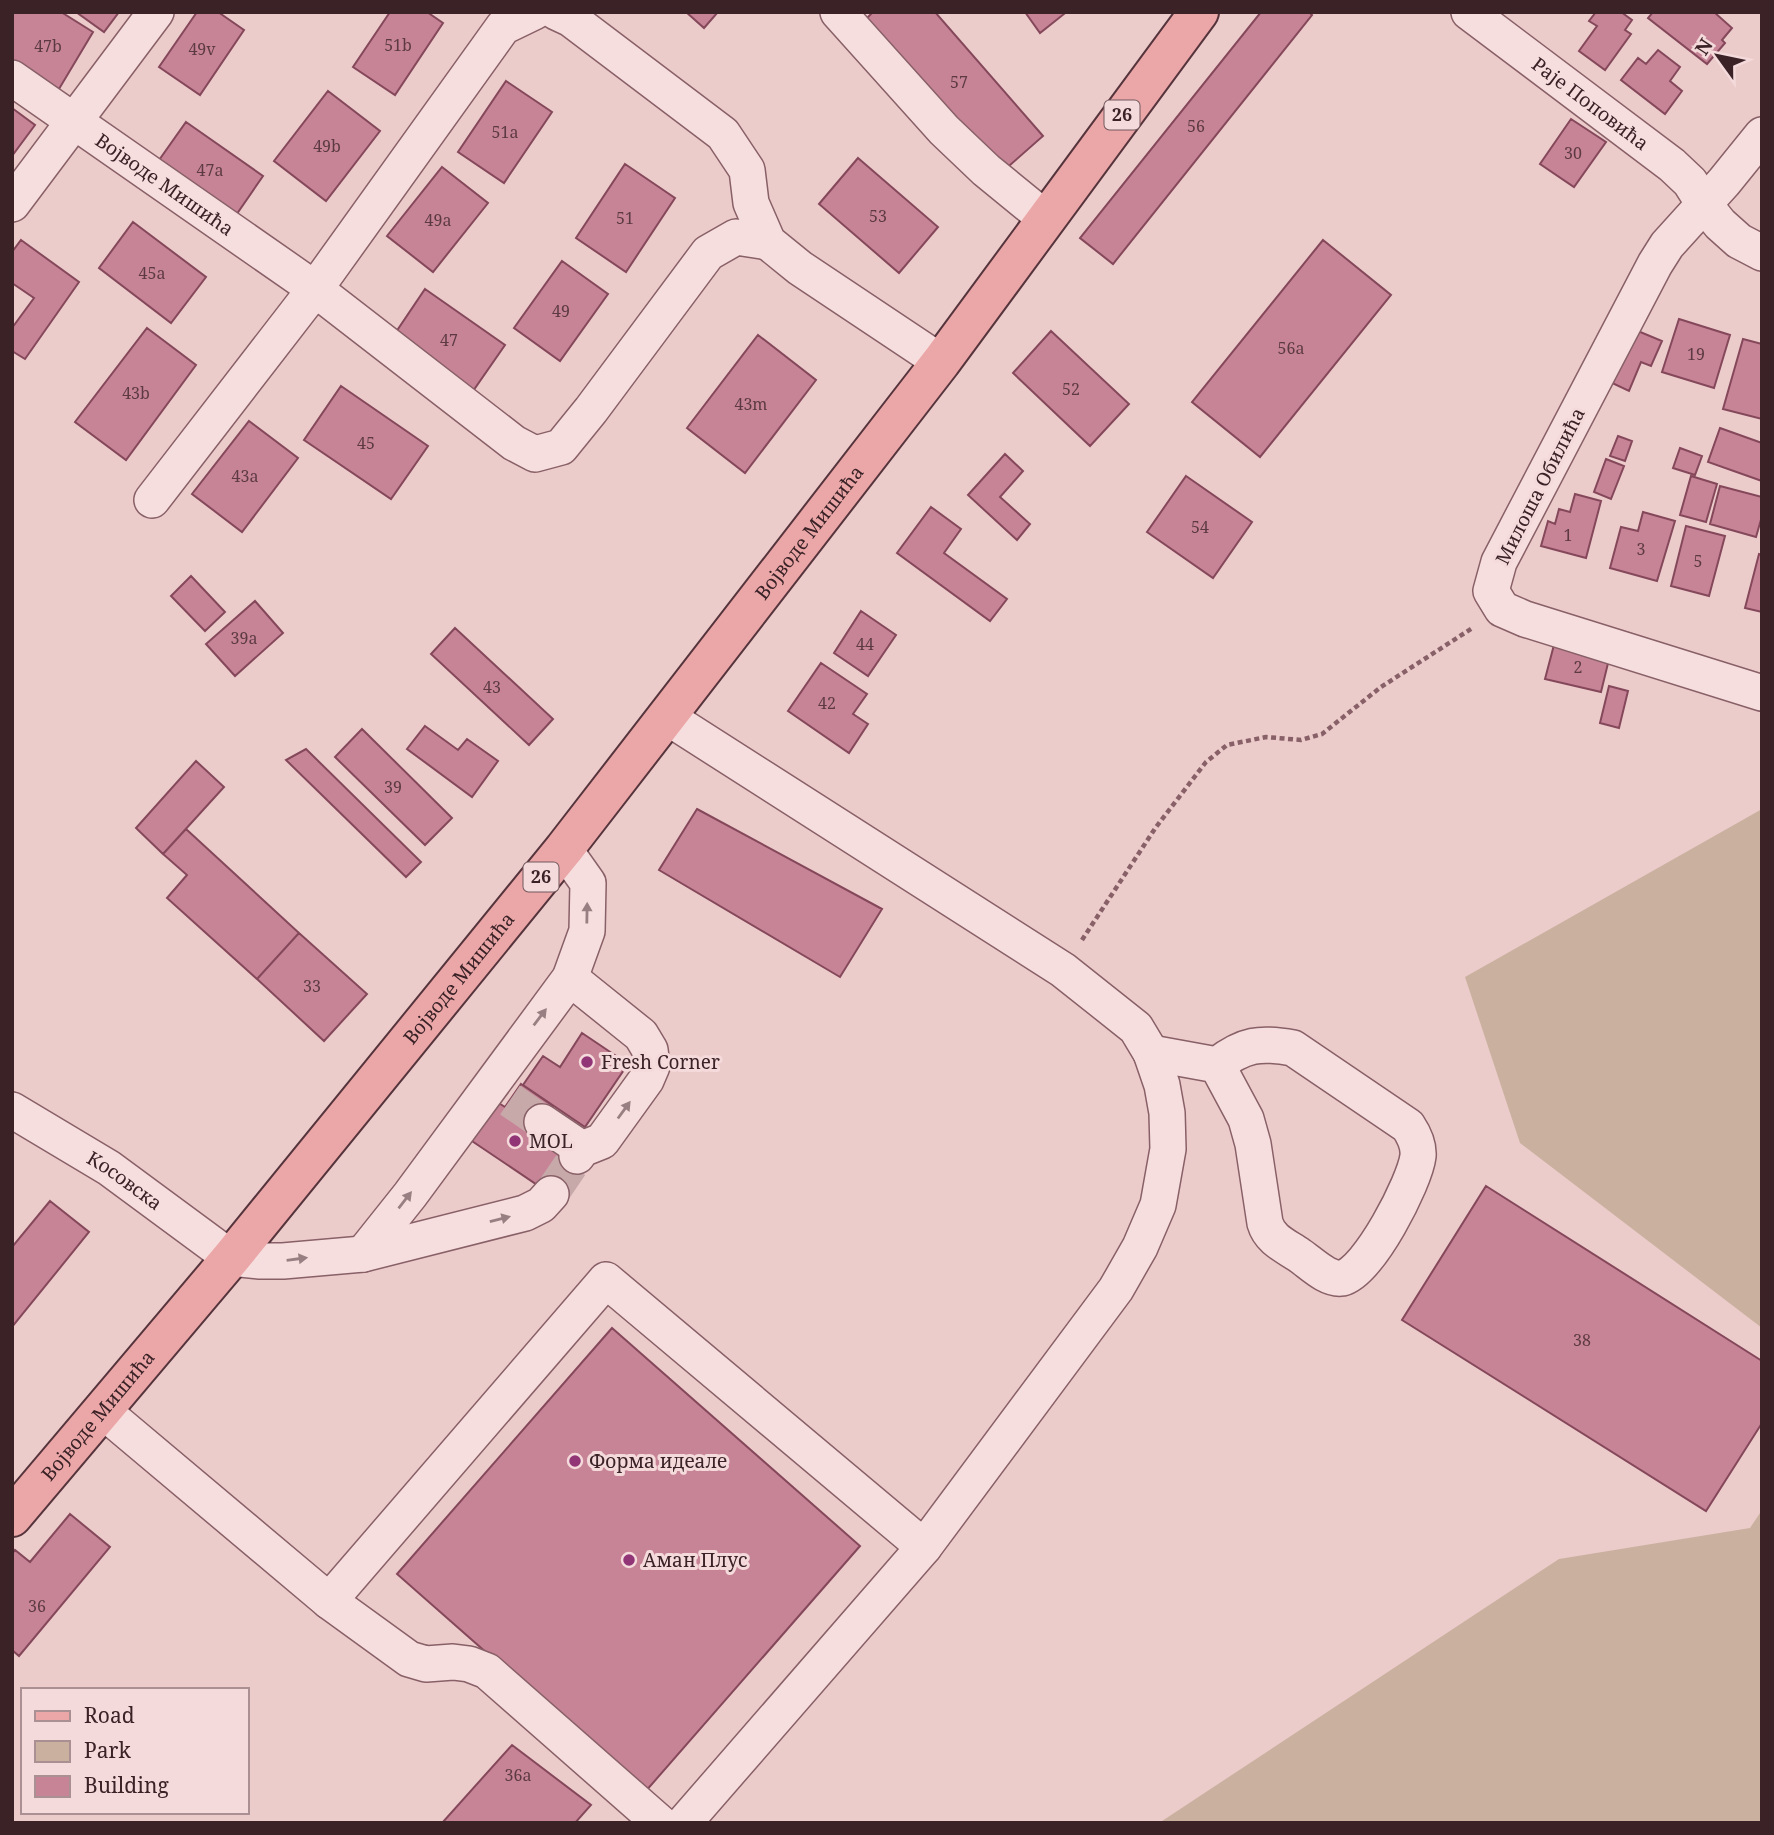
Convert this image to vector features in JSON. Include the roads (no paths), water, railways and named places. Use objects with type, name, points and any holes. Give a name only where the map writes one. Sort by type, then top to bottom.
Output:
[{"type":"main road","name":"Војводе Мишића","points":[[12,1517],[231,1258],[564,849],[940,362],[1199,12]]},
{"type":"street","points":[[12,204],[156,12]]},
{"type":"street","points":[[152,500],[315,289],[503,27],[534,12]]},
{"type":"street","points":[[556,12],[571,19],[723,134],[747,170],[751,203],[768,242],[800,268],[940,362]]},
{"type":"street","points":[[838,12],[944,130],[986,170],[1046,219]]},
{"type":"street","name":"Раје Поповића","points":[[1469,12],[1672,165],[1690,182],[1720,224],[1739,240],[1762,253]]},
{"type":"street","name":"Војводе Мишића","points":[[12,78],[315,289],[514,443],[535,454],[561,447],[708,253],[736,237],[768,242]]},
{"type":"street","points":[[1704,204],[1762,135]]},
{"type":"street","name":"Милоша Обилића","points":[[1704,204],[1667,245],[1655,264],[1499,562],[1491,591],[1502,609],[1525,619],[1762,693]]},
{"type":"street","points":[[667,717],[1063,970],[1136,1028],[1151,1053],[1162,1085],[1167,1113],[1168,1149],[1158,1205],[1140,1247],[1116,1289],[924,1547],[684,1823]]},
{"type":"street","points":[[363,1254],[410,1195],[500,1093],[570,978],[587,931],[588,883],[564,849]]},
{"type":"street","points":[[542,1122],[579,1153],[602,1142],[646,1080],[652,1066],[650,1050],[641,1035],[570,978]]},
{"type":"street","points":[[1151,1053],[1217,1065],[1234,1052],[1254,1045],[1274,1044],[1293,1048],[1404,1123],[1412,1132],[1418,1148],[1417,1160],[1398,1207],[1375,1246],[1352,1273],[1344,1277],[1331,1277],[1276,1240],[1268,1231],[1254,1144],[1246,1119],[1217,1065]]},
{"type":"street","name":"Косовска","points":[[12,1110],[109,1168],[231,1258]]},
{"type":"street","points":[[231,1258],[283,1261],[363,1254],[525,1213],[541,1205],[551,1194]]},
{"type":"street","points":[[328,1601],[606,1280],[924,1547]]},
{"type":"street","points":[[103,1411],[328,1601],[409,1658],[426,1664],[469,1664],[487,1671],[660,1823]]},
{"type":"tunnel","points":[[510,1100],[542,1122]]},
{"type":"tunnel","points":[[551,1194],[577,1156]]},
{"type":"place","name":"Fresh Corner","points":[[587,1062]]},
{"type":"place","name":"MOL","points":[[515,1141]]},
{"type":"place","name":"Форма идеале","points":[[575,1461]]},
{"type":"place","name":"Аман Плус","points":[[629,1560]]}]
